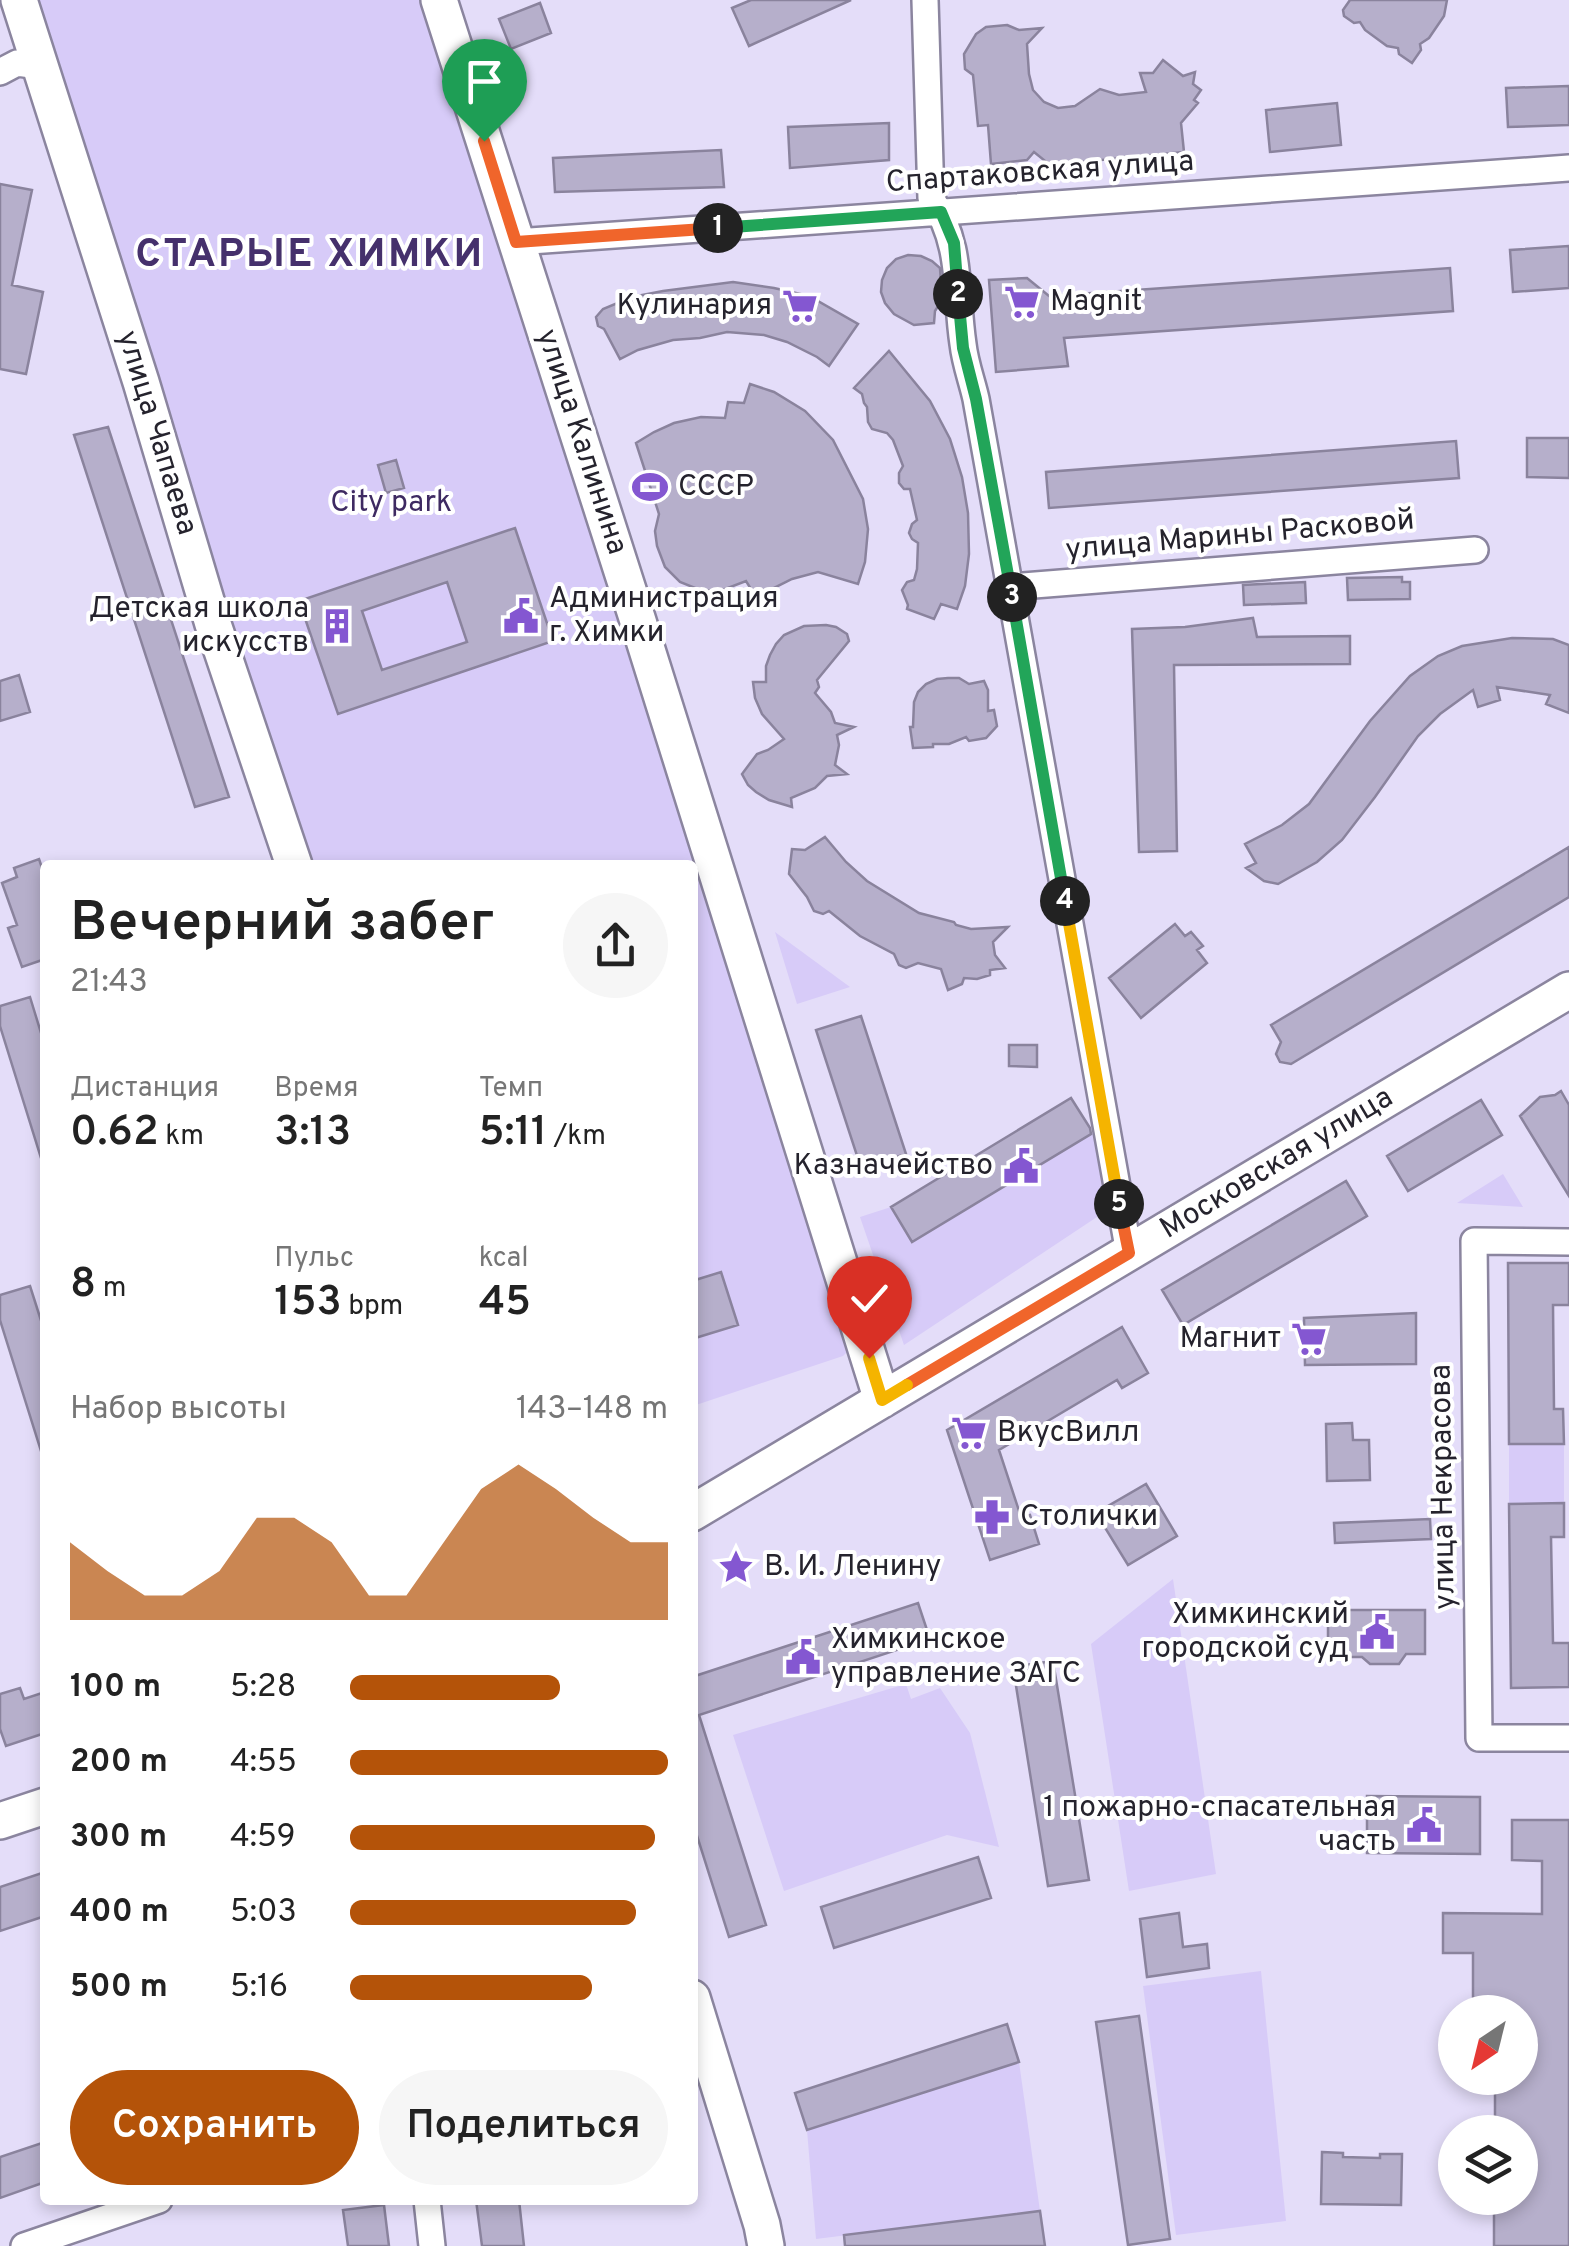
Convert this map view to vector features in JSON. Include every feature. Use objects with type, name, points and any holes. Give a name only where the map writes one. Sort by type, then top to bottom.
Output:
[{"type":"street","name":"улица Чапаева","points":[[18,0],[141,382],[213,624],[292,860]]},
{"type":"street","name":"улица Калинина","points":[[439,0],[638,620],[873,1405]]},
{"type":"street","points":[[926,0],[931,198],[954,243],[963,348],[976,399],[1129,1253]]},
{"type":"street","points":[[0,72],[17,62],[39,66]]},
{"type":"street","name":"Спартаковская улица","points":[[516,242],[1569,168]]},
{"type":"street","name":"улица Марины Расковой","points":[[1010,587],[1475,550]]},
{"type":"street","name":"Московская улица","points":[[698,1508],[1569,990]]},
{"type":"street","name":"улица Некрасова","points":[[1569,1242],[1474,1241],[1479,1738],[1569,1738]]},
{"type":"street","points":[[0,1821],[40,1808]]},
{"type":"street","points":[[698,2017],[766,2246]]},
{"type":"street","points":[[24,2246],[144,2205]]},
{"type":"street","points":[[428,2205],[432,2246]]},
{"type":"green space","name":"City park","points":[[37,0],[427,0],[696,860],[307,860]]},
{"type":"green space","name":"City park","points":[[698,867],[849,1350],[843,1356],[698,1404]]},
{"type":"green space","points":[[775,932],[850,987],[797,1004]]},
{"type":"green space","points":[[1093,1133],[1106,1211],[904,1345],[860,1217],[891,1207],[913,1242]]},
{"type":"green space","points":[[1503,1174],[1523,1207],[1457,1203]]},
{"type":"green space","points":[[1509,1444],[1564,1444],[1564,1503],[1509,1504]]},
{"type":"green space","points":[[1173,1579],[1216,1874],[1129,1891],[1091,1644]]},
{"type":"green space","points":[[906,1684],[911,1699],[940,1688],[970,1733],[999,1847],[947,1835],[784,1891],[733,1735]]},
{"type":"green space","points":[[1261,1971],[1286,2221],[1176,2235],[1143,1986]]},
{"type":"green space","points":[[1019,2062],[1040,2211],[816,2239],[807,2130]]},
{"type":"building","points":[[751,0],[851,0],[749,46],[732,8]]},
{"type":"building","points":[[1350,0],[1447,0],[1444,16],[1420,44],[1421,50],[1412,63],[1399,54],[1398,48],[1387,46],[1360,22],[1354,23],[1344,16],[1343,10]]},
{"type":"building","points":[[540,3],[551,33],[511,49],[499,19]]},
{"type":"building","points":[[1007,25],[1019,30],[1042,28],[1027,44],[1029,74],[1033,90],[1044,102],[1058,108],[1075,106],[1100,89],[1119,95],[1146,92],[1140,73],[1153,73],[1163,60],[1183,76],[1195,72],[1193,84],[1201,90],[1194,100],[1198,103],[1181,123],[1184,152],[1050,165],[1034,152],[1027,160],[991,164],[988,125],[978,126],[973,75],[965,69],[964,54],[976,34],[986,27]]},
{"type":"building","points":[[1569,86],[1569,125],[1508,127],[1506,88]]},
{"type":"building","points":[[1337,103],[1341,145],[1270,152],[1266,110]]},
{"type":"building","points":[[889,123],[889,160],[790,168],[788,127]]},
{"type":"building","points":[[721,150],[724,187],[555,192],[553,158]]},
{"type":"building","points":[[0,184],[32,190],[12,285],[43,292],[26,374],[0,369]]},
{"type":"building","points":[[1569,246],[1569,288],[1513,292],[1510,250]]},
{"type":"building","points":[[908,255],[921,256],[940,268],[942,300],[934,323],[914,325],[894,314],[885,303],[881,292],[887,268]]},
{"type":"building","points":[[1450,268],[1453,311],[1064,338],[1068,366],[996,372],[989,280],[1027,278],[1049,296]]},
{"type":"building","points":[[733,282],[809,296],[858,324],[829,366],[787,342],[764,335],[727,332],[673,340],[620,359],[604,329],[598,326],[596,317],[603,309],[632,297]]},
{"type":"building","points":[[889,351],[930,401],[950,439],[962,477],[968,513],[965,586],[957,609],[941,604],[934,619],[907,609],[902,590],[914,580],[918,543],[909,533],[917,520],[910,489],[899,483],[903,466],[893,440],[887,433],[872,429],[862,394],[854,388]]},
{"type":"building","points":[[750,384],[774,392],[805,411],[833,440],[863,499],[868,529],[858,584],[818,572],[792,579],[756,597],[746,581],[720,591],[700,590],[680,582],[665,567],[655,531],[659,514],[636,443],[674,423],[701,417],[725,418],[728,402],[744,403]]},
{"type":"building","points":[[108,427],[229,797],[195,807],[74,435]]},
{"type":"building","points":[[1527,438],[1569,438],[1569,478],[1527,477]]},
{"type":"building","points":[[1456,441],[1459,478],[1049,508],[1046,472]]},
{"type":"building","points":[[396,460],[404,488],[386,493],[378,465]]},
{"type":"building","points":[[515,528],[553,641],[338,714],[299,601]],"holes":[[[447,582],[467,642],[382,670],[362,611]]]},
{"type":"building","points":[[1402,577],[1402,582],[1410,582],[1410,599],[1348,600],[1347,578]]},
{"type":"building","points":[[1305,582],[1306,603],[1244,605],[1243,585]]},
{"type":"building","points":[[1253,618],[1257,637],[1350,636],[1350,664],[1174,665],[1177,851],[1139,852],[1132,629]]},
{"type":"building","points":[[826,625],[847,634],[849,641],[817,680],[819,687],[815,693],[835,723],[854,727],[837,735],[835,765],[847,774],[827,776],[815,788],[791,798],[792,807],[756,792],[742,774],[757,754],[784,739],[762,714],[753,682],[766,682],[770,655],[784,635],[804,626]]},
{"type":"building","points":[[1512,638],[1553,639],[1569,645],[1569,713],[1546,704],[1550,695],[1497,687],[1500,700],[1478,707],[1473,690],[1418,736],[1342,840],[1317,862],[1278,884],[1264,881],[1246,868],[1256,863],[1245,844],[1282,825],[1309,804],[1370,721],[1410,676],[1438,656],[1462,646]]},
{"type":"building","points":[[19,675],[30,712],[0,721],[0,681]]},
{"type":"building","points":[[959,678],[969,684],[984,681],[988,711],[994,710],[997,726],[986,738],[969,741],[966,737],[949,744],[913,748],[910,727],[918,692],[937,679]]},
{"type":"building","points":[[825,837],[867,881],[919,913],[971,929],[1008,927],[993,942],[995,955],[1005,968],[990,970],[990,975],[977,979],[964,978],[962,984],[948,990],[941,969],[918,963],[906,968],[899,965],[894,954],[860,936],[829,911],[814,911],[789,874],[792,849],[805,850]]},
{"type":"building","points":[[1569,847],[1569,897],[1291,1064],[1280,1062],[1276,1054],[1281,1042],[1271,1025]]},
{"type":"building","points":[[39,859],[40,862],[40,961],[22,967],[8,928],[17,925],[2,883],[17,877],[14,868]]},
{"type":"building","points":[[1175,924],[1185,936],[1191,932],[1203,946],[1197,950],[1207,963],[1141,1018],[1109,978]]},
{"type":"building","points":[[30,997],[40,1030],[40,1155],[0,1026],[0,1006]]},
{"type":"building","points":[[861,1016],[906,1154],[861,1168],[816,1030]]},
{"type":"building","points":[[1009,1045],[1037,1045],[1037,1067],[1009,1066]]},
{"type":"building","points":[[1561,1091],[1569,1105],[1569,1196],[1520,1116],[1540,1097]]},
{"type":"building","points":[[1071,1098],[1091,1134],[912,1242],[891,1207]]},
{"type":"building","points":[[1481,1100],[1502,1135],[1408,1191],[1387,1156]]},
{"type":"building","points":[[1346,1181],[1367,1216],[1183,1325],[1162,1290]]},
{"type":"building","points":[[1508,1263],[1569,1263],[1569,1305],[1553,1305],[1554,1409],[1563,1409],[1564,1444],[1509,1444]]},
{"type":"building","points":[[721,1272],[738,1325],[698,1337],[698,1279]]},
{"type":"building","points":[[30,1286],[40,1317],[40,1448],[0,1320],[0,1295]]},
{"type":"building","points":[[1416,1313],[1416,1364],[1305,1365],[1304,1318]]},
{"type":"building","points":[[1122,1327],[1148,1373],[1122,1388],[1117,1380],[999,1450],[1021,1517],[1030,1515],[1039,1544],[990,1560],[947,1430]]},
{"type":"building","points":[[1352,1423],[1353,1440],[1369,1440],[1370,1480],[1327,1481],[1326,1424]]},
{"type":"building","points":[[1146,1484],[1177,1536],[1128,1565],[1096,1513]]},
{"type":"building","points":[[1564,1503],[1564,1537],[1551,1537],[1553,1643],[1569,1643],[1569,1687],[1511,1688],[1509,1504]]},
{"type":"building","points":[[1430,1519],[1431,1539],[1335,1543],[1334,1523]]},
{"type":"building","points":[[918,1603],[930,1639],[699,1715],[766,1925],[729,1937],[698,1839],[698,1675]]},
{"type":"building","name":"Химкинский городской суд","points":[[1328,1610],[1425,1610],[1425,1654],[1406,1654],[1399,1664],[1370,1664],[1362,1657],[1328,1657]]},
{"type":"building","points":[[1053,1661],[1089,1880],[1048,1886],[1013,1667]]},
{"type":"building","points":[[20,1688],[24,1699],[40,1694],[40,1735],[6,1746],[0,1729],[0,1694]]},
{"type":"building","name":"1 пожарно-спасательная часть","points":[[1367,1796],[1480,1797],[1480,1854],[1367,1853]]},
{"type":"building","points":[[1512,1820],[1569,1820],[1569,2246],[1494,2246],[1494,2215],[1538,2215],[1538,2115],[1495,2115],[1495,2095],[1538,2095],[1538,1995],[1473,1995],[1473,1953],[1443,1953],[1443,1913],[1542,1914],[1542,1861],[1512,1860]]},
{"type":"building","points":[[978,1857],[991,1898],[834,1948],[821,1907]]},
{"type":"building","points":[[40,1874],[40,1918],[0,1931],[0,1887]]},
{"type":"building","points":[[1179,1913],[1183,1947],[1207,1944],[1209,1968],[1147,1977],[1140,1919]]},
{"type":"building","points":[[1139,2016],[1170,2239],[1128,2245],[1096,2022]]},
{"type":"building","points":[[1007,2024],[1019,2062],[807,2130],[795,2093]]},
{"type":"building","points":[[40,2144],[40,2184],[0,2198],[0,2157]]},
{"type":"building","points":[[1322,2152],[1380,2158],[1380,2154],[1402,2154],[1401,2205],[1321,2204]]},
{"type":"building","points":[[384,2205],[389,2246],[348,2246],[343,2210]]},
{"type":"building","points":[[477,2205],[520,2205],[524,2246],[482,2246]]},
{"type":"building","points":[[1040,2211],[1045,2246],[845,2246],[844,2235]]},
{"type":"place","name":"Magnit","points":[[1022,302]]},
{"type":"place","name":"Кулинария","points":[[800,306]]},
{"type":"place","name":"СССР","points":[[650,487]]},
{"type":"place","name":"Администрация г. Химки","points":[[521,616]]},
{"type":"place","name":"Детская школа искусств","points":[[337,626]]},
{"type":"place","name":"Казначейство","points":[[1021,1166]]},
{"type":"place","name":"Магнит","points":[[1309,1339]]},
{"type":"place","name":"ВкусВилл","points":[[969,1433]]},
{"type":"place","name":"Столички","points":[[992,1517]]},
{"type":"place","name":"В. И. Ленину","points":[[736,1567]]},
{"type":"place","name":"Химкинский городской суд","points":[[1377,1632]]},
{"type":"place","name":"Химкинское управление ЗАГС","points":[[803,1657]]},
{"type":"place","name":"1 пожарно-спасательная часть","points":[[1424,1825]]},
{"type":"district","name":"СТАРЫЕ ХИМКИ","points":[[310,256]]},
{"type":"route","points":[[484,141],[516,242],[941,212],[954,243],[963,348],[976,399],[1129,1253],[882,1400],[869,1358]]}]
